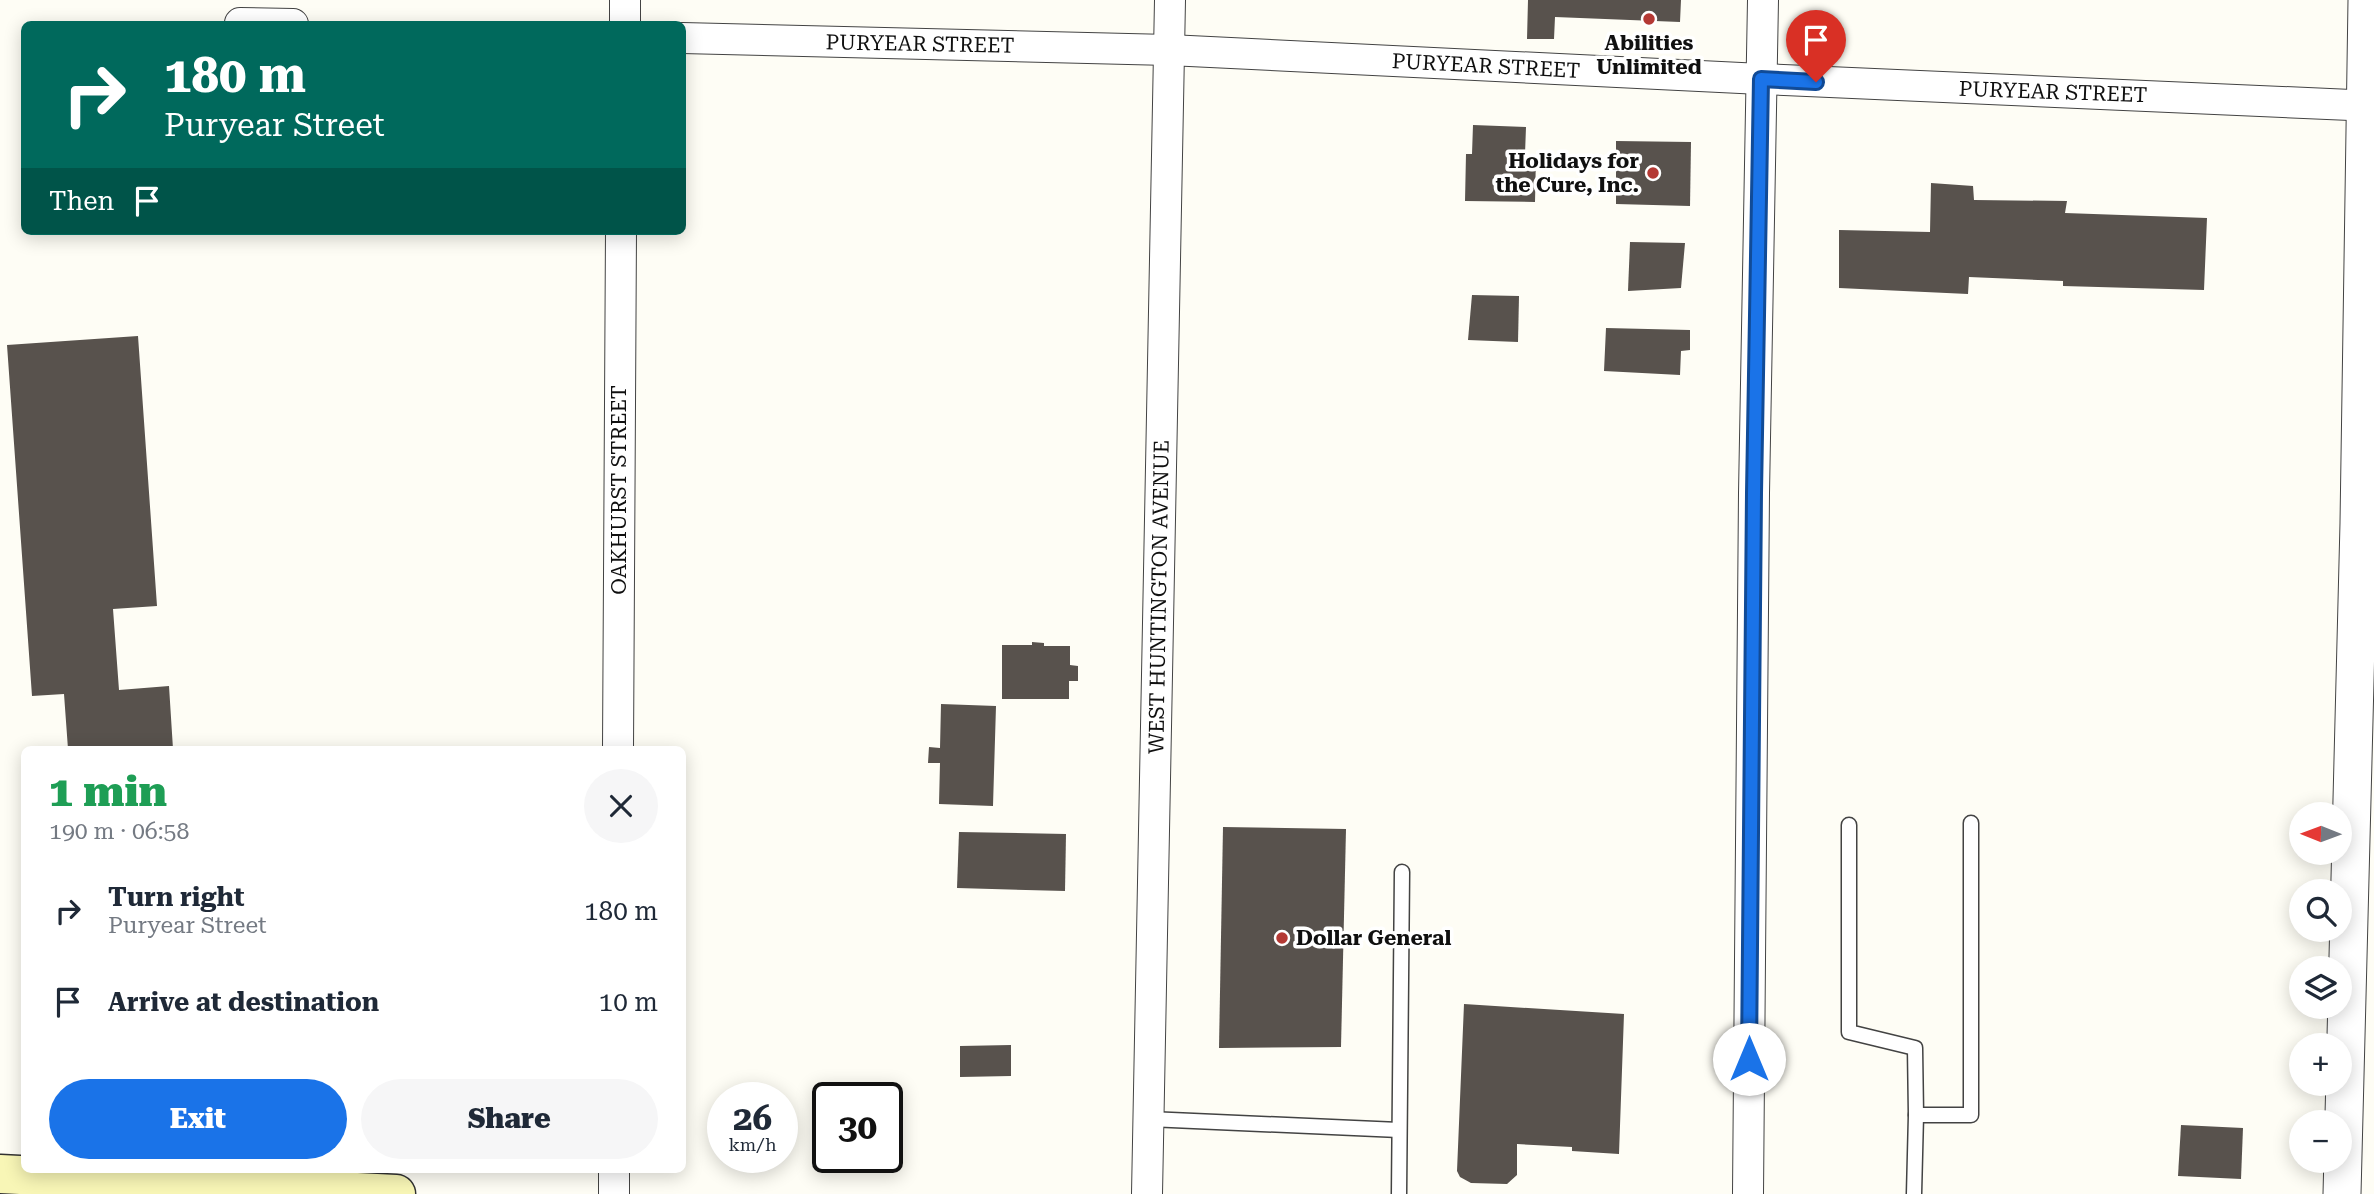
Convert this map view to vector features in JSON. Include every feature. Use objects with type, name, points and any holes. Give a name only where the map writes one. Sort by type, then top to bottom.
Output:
[{"type":"main road","points":[[0,1174],[238,1177],[396,1194]]},
{"type":"street","points":[[625,0],[625,21]]},
{"type":"street","name":"WEST HUNTINGTON AVENUE","points":[[1147,1194],[1170,0]]},
{"type":"street","points":[[1748,1194],[1754,493],[1763,0]]},
{"type":"street","points":[[2342,1194],[2363,838],[2359,523],[2369,106],[2367,0]]},
{"type":"street","name":"PURYEAR STREET","points":[[686,38],[1169,50],[2369,106]]},
{"type":"street","name":"OAKHURST STREET","points":[[618,746],[621,235]]},
{"type":"street","points":[[614,1173],[614,1194]]},
{"type":"lane","points":[[1916,1115],[1971,1115],[1971,823]]},
{"type":"lane","points":[[1849,825],[1849,1032],[1915,1048],[1914,1194]]},
{"type":"lane","points":[[1399,1194],[1402,872]]},
{"type":"lane","points":[[1149,1119],[1399,1130]]},
{"type":"building","name":"Abilities Unlimited","points":[[1528,0],[1681,0],[1680,22],[1555,17],[1554,39],[1527,39]]},
{"type":"building","points":[[1473,125],[1526,127],[1525,154],[1536,155],[1535,202],[1465,201],[1466,154],[1472,154]]},
{"type":"building","name":"Holidays for the Cure, Inc.","points":[[1616,141],[1691,142],[1690,206],[1616,204]]},
{"type":"building","points":[[1931,183],[1973,186],[1974,200],[2067,201],[2065,213],[2207,218],[2204,290],[2063,286],[2063,281],[1969,277],[1968,294],[1839,288],[1839,230],[1930,232]]},
{"type":"building","points":[[1630,242],[1685,243],[1681,288],[1628,291]]},
{"type":"building","points":[[1472,295],[1519,296],[1518,342],[1468,340]]},
{"type":"building","points":[[1606,328],[1690,330],[1690,350],[1681,351],[1680,375],[1604,371]]},
{"type":"building","points":[[138,336],[157,606],[113,609],[119,690],[169,686],[173,746],[68,746],[64,694],[32,696],[7,345]]},
{"type":"building","points":[[1032,642],[1044,643],[1044,646],[1070,646],[1070,665],[1078,666],[1078,681],[1069,681],[1069,699],[1002,699],[1002,645],[1032,645]]},
{"type":"building","points":[[941,704],[996,706],[993,806],[939,804],[940,763],[928,763],[929,747],[940,748]]},
{"type":"building","name":"Dollar General","points":[[1223,827],[1346,829],[1341,1047],[1219,1048]]},
{"type":"building","points":[[959,832],[1066,834],[1065,891],[957,888]]},
{"type":"building","points":[[1464,1004],[1624,1014],[1619,1154],[1572,1151],[1572,1147],[1517,1144],[1517,1175],[1507,1184],[1471,1183],[1460,1177],[1457,1171]]},
{"type":"building","points":[[1011,1045],[1011,1076],[960,1077],[960,1046]]},
{"type":"building","points":[[2181,1125],[2243,1128],[2241,1179],[2178,1176]]},
{"type":"place","name":"Abilities Unlimited","points":[[1649,19]]},
{"type":"place","name":"Holidays for the Cure, Inc.","points":[[1653,173]]},
{"type":"place","name":"Dollar General","points":[[1282,938]]},
{"type":"route","points":[[1749,1059],[1761,79],[1816,82]]}]
